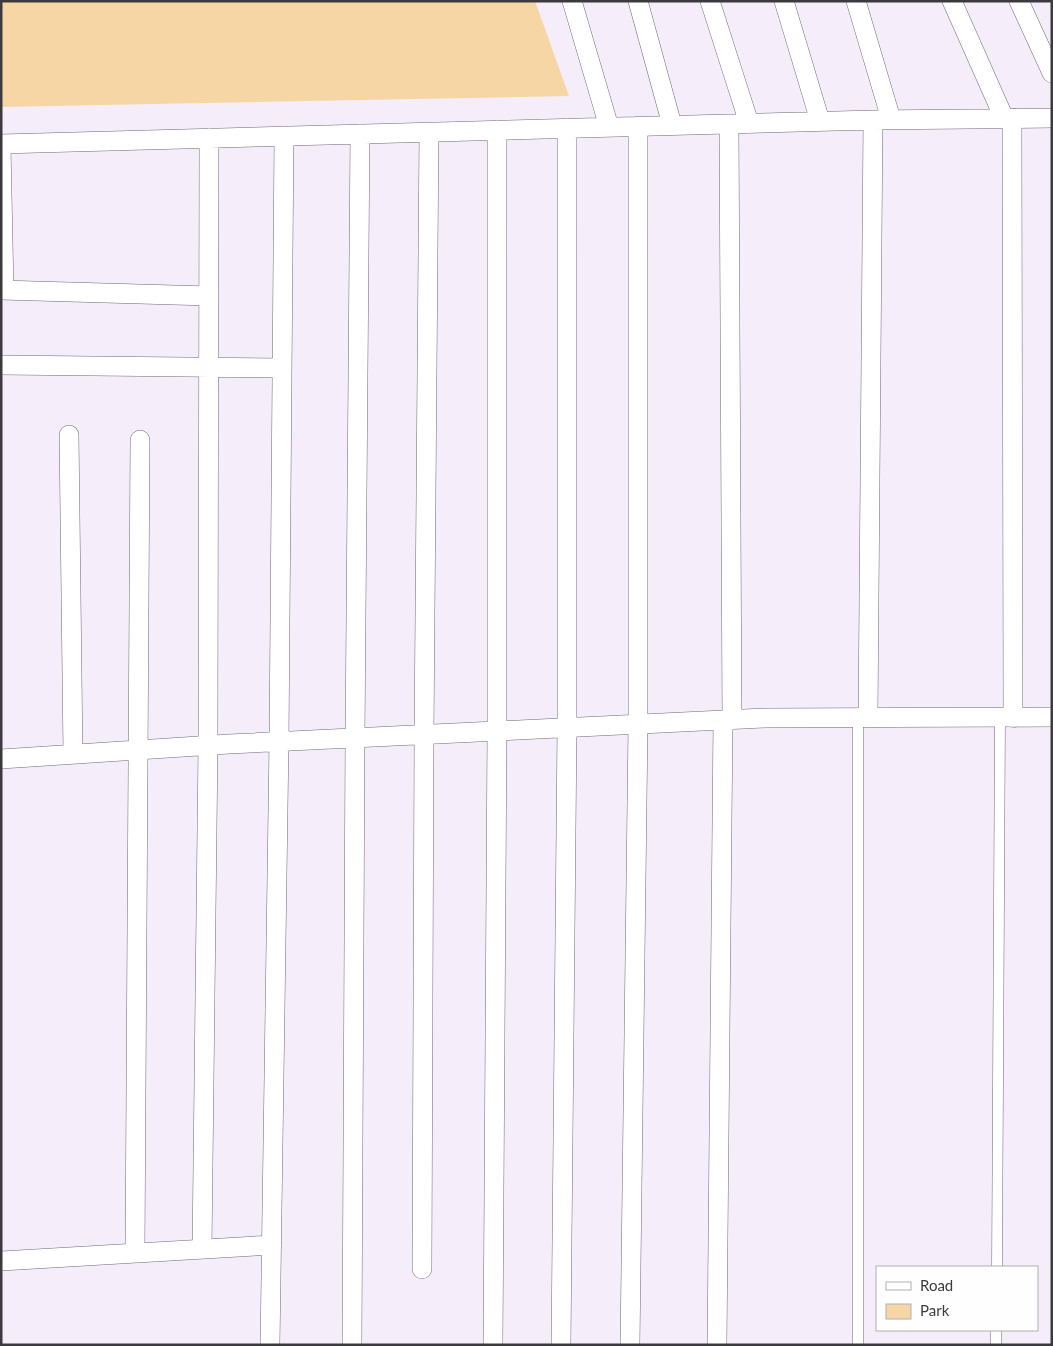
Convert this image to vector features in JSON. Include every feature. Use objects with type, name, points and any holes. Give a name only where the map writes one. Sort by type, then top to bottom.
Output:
[{"type":"street","points":[[572,1],[609,127]]},
{"type":"street","points":[[638,1],[672,125]]},
{"type":"street","points":[[710,1],[749,123]]},
{"type":"street","points":[[784,1],[820,121]]},
{"type":"street","points":[[856,1],[882,119],[863,718]]},
{"type":"street","points":[[952,1],[1008,118],[1007,718]]},
{"type":"street","points":[[1019,1],[1052,73]]},
{"type":"street","points":[[209,296],[2,290],[1,145],[882,119],[1052,118]]},
{"type":"street","points":[[717,1345],[728,720],[729,124]]},
{"type":"street","points":[[630,1345],[638,725],[638,126]]},
{"type":"street","points":[[562,1345],[567,728],[567,128]]},
{"type":"street","points":[[493,1345],[497,731],[497,130]]},
{"type":"street","points":[[422,1269],[429,132]]},
{"type":"street","points":[[352,1345],[360,134]]},
{"type":"street","points":[[270,1345],[279,742],[284,136]]},
{"type":"street","points":[[202,1249],[208,746],[209,138]]},
{"type":"street","points":[[1,365],[282,368]]},
{"type":"street","points":[[68,435],[73,754]]},
{"type":"street","points":[[135,1253],[140,440]]},
{"type":"street","points":[[1,744],[1,760],[279,742],[765,718],[1052,718]]},
{"type":"street","points":[[1,1261],[272,1245]]},
{"type":"lane","points":[[858,1345],[863,718]]},
{"type":"lane","points":[[997,1266],[1007,718]]},
{"type":"lane","points":[[996,1331],[996,1345]]},
{"type":"green space","points":[[1,1],[535,1],[569,96],[1,107]]}]
